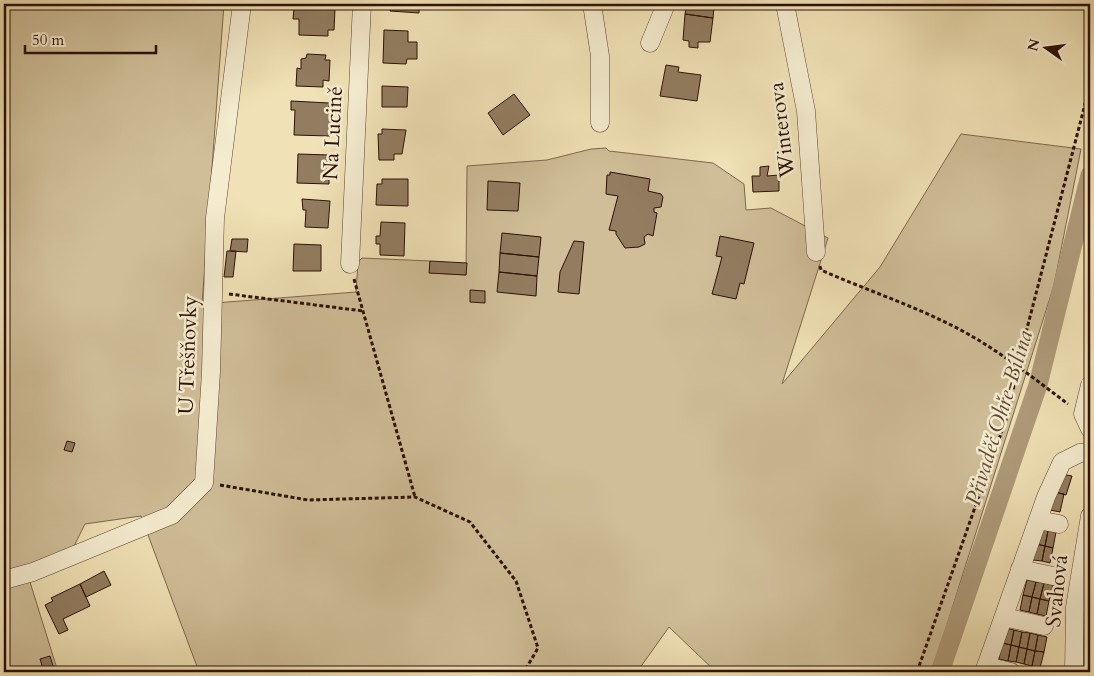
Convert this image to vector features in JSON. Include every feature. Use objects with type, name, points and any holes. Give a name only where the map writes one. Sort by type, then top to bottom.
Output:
[{"type":"street","name":"U Třešňovky","points":[[204,483],[212,372],[215,218],[242,4]]},
{"type":"street","name":"Na Lucině","points":[[350,264],[362,4]]},
{"type":"street","points":[[592,4],[600,56],[600,123]]},
{"type":"street","points":[[650,43],[666,4]]},
{"type":"street","name":"Winterova","points":[[785,4],[806,111],[816,252]]},
{"type":"street","points":[[1090,385],[1083,414],[1090,429]]},
{"type":"street","points":[[1011,672],[985,669],[1020,569],[1062,462],[1080,453],[1090,452]]},
{"type":"street","points":[[4,580],[33,572],[172,515],[204,483]]},
{"type":"street","name":"Svahová","points":[[1074,672],[1075,607],[1090,516]]},
{"type":"street","points":[[1038,520],[1059,524]]},
{"type":"street","points":[[1020,569],[1052,576]]},
{"type":"street","points":[[1004,617],[1044,626]]},
{"type":"path","points":[[917,672],[1010,408],[1017,367],[1090,85]]},
{"type":"path","points":[[816,252],[821,270],[952,325],[1024,371],[1073,408]]},
{"type":"path","points":[[350,264],[415,497]]},
{"type":"path","points":[[214,292],[363,310]]},
{"type":"path","points":[[204,483],[308,500],[415,497],[470,522],[516,581],[538,648],[524,672]]},
{"type":"shaded area","points":[[4,4],[224,4],[202,304],[356,292],[358,262],[362,258],[430,261],[430,273],[466,275],[467,166],[547,160],[591,149],[606,148],[609,151],[713,163],[744,184],[746,210],[771,208],[828,238],[782,384],[880,267],[961,134],[1081,149],[1054,285],[932,672],[716,672],[669,627],[637,672],[199,672],[141,516],[85,524],[71,552],[14,570],[30,582],[58,672],[4,672]]},
{"type":"building","points":[[303,4],[333,4],[332,9],[335,9],[334,30],[328,30],[328,36],[299,35],[299,19],[293,19],[294,8],[303,8]]},
{"type":"building","points":[[391,4],[419,4],[419,13],[390,11]]},
{"type":"building","points":[[687,4],[714,7],[713,18],[685,14]]},
{"type":"building","points":[[685,14],[713,18],[710,42],[698,42],[698,48],[689,47],[689,41],[683,40]]},
{"type":"building","points":[[384,30],[408,31],[408,42],[417,42],[417,59],[407,59],[406,64],[383,63]]},
{"type":"building","points":[[307,54],[326,55],[325,60],[330,60],[329,81],[323,80],[323,87],[296,86],[297,68],[301,69],[301,59],[306,58]]},
{"type":"building","points":[[666,65],[679,67],[678,72],[701,75],[697,101],[660,96]]},
{"type":"building","points":[[382,86],[408,87],[407,107],[382,107]]},
{"type":"building","points":[[514,94],[530,115],[503,135],[488,113]]},
{"type":"building","points":[[291,101],[329,103],[331,108],[330,136],[294,135],[295,110],[291,110]]},
{"type":"building","points":[[382,129],[406,130],[402,154],[394,154],[394,160],[379,160],[378,134],[382,134]]},
{"type":"building","points":[[298,154],[329,155],[329,184],[297,183]]},
{"type":"building","points":[[769,166],[767,176],[779,175],[779,191],[753,192],[752,176],[760,176],[760,167]]},
{"type":"building","points":[[610,172],[650,179],[648,191],[661,194],[663,197],[661,207],[654,208],[654,212],[657,213],[653,236],[648,234],[644,237],[645,244],[639,247],[625,248],[616,231],[609,230],[618,196],[606,194],[607,175],[610,175]]},
{"type":"building","points":[[382,179],[408,179],[408,206],[376,205],[377,184],[382,184]]},
{"type":"building","points":[[488,181],[520,183],[518,211],[487,210]]},
{"type":"building","points":[[302,199],[330,201],[328,228],[305,227],[306,210],[303,210]]},
{"type":"building","points":[[381,222],[405,223],[404,256],[380,255],[380,244],[376,244],[376,236],[380,236]]},
{"type":"building","points":[[502,233],[541,237],[539,257],[500,253]]},
{"type":"building","points":[[720,236],[754,243],[744,284],[740,283],[736,299],[712,294],[722,257],[716,256]]},
{"type":"building","points":[[232,239],[248,239],[247,252],[230,251]]},
{"type":"building","points":[[574,241],[584,242],[579,294],[558,292],[560,272]]},
{"type":"building","points":[[294,244],[321,245],[321,271],[293,271]]},
{"type":"building","points":[[227,251],[236,251],[233,277],[224,277]]},
{"type":"building","points":[[500,253],[539,257],[537,276],[499,272]]},
{"type":"building","points":[[430,261],[467,263],[466,275],[429,273]]},
{"type":"building","points":[[499,272],[537,276],[536,296],[497,292]]},
{"type":"building","points":[[470,290],[485,291],[485,303],[470,302]]},
{"type":"building","points":[[67,441],[75,443],[72,452],[64,450]]},
{"type":"building","points":[[1061,474],[1072,476],[1066,495],[1055,492]]},
{"type":"building","points":[[1054,492],[1064,494],[1060,512],[1050,510]]},
{"type":"building","points":[[1040,529],[1048,531],[1045,546],[1036,544]]},
{"type":"building","points":[[1048,531],[1056,532],[1053,548],[1045,546]]},
{"type":"building","points":[[1036,544],[1045,546],[1042,561],[1033,560]]},
{"type":"building","points":[[1045,546],[1053,548],[1050,563],[1042,561]]},
{"type":"building","points":[[104,571],[111,585],[86,597],[80,584]]},
{"type":"building","points":[[1027,580],[1036,582],[1032,597],[1023,595]]},
{"type":"building","points":[[1036,582],[1044,583],[1040,599],[1032,597]]},
{"type":"building","points":[[1044,583],[1053,585],[1049,601],[1040,599]]},
{"type":"building","points":[[80,584],[90,606],[63,619],[68,630],[59,634],[45,605],[53,601],[51,598]]},
{"type":"building","points":[[1023,595],[1032,597],[1029,612],[1020,610]]},
{"type":"building","points":[[1032,597],[1040,599],[1037,614],[1029,612]]},
{"type":"building","points":[[1040,599],[1049,601],[1046,616],[1037,614]]},
{"type":"building","points":[[1005,628],[1014,630],[1011,645],[1002,643]]},
{"type":"building","points":[[1014,630],[1022,632],[1019,647],[1011,645]]},
{"type":"building","points":[[1022,632],[1030,633],[1027,649],[1019,647]]},
{"type":"building","points":[[1030,633],[1038,635],[1035,651],[1027,649]]},
{"type":"building","points":[[1038,635],[1047,637],[1044,652],[1035,651]]},
{"type":"building","points":[[1002,643],[1011,645],[1008,661],[999,659]]},
{"type":"building","points":[[1011,645],[1019,647],[1016,662],[1008,661]]},
{"type":"building","points":[[1019,647],[1027,649],[1024,664],[1016,662]]},
{"type":"building","points":[[1027,649],[1035,651],[1032,666],[1024,664]]},
{"type":"building","points":[[1035,651],[1044,652],[1040,668],[1032,666]]},
{"type":"building","points":[[50,656],[55,672],[44,672],[40,659]]},
{"type":"waterway","name":"Přivaděč Ohře-Bílina","points":[[940,672],[1038,385],[1090,175]]}]
